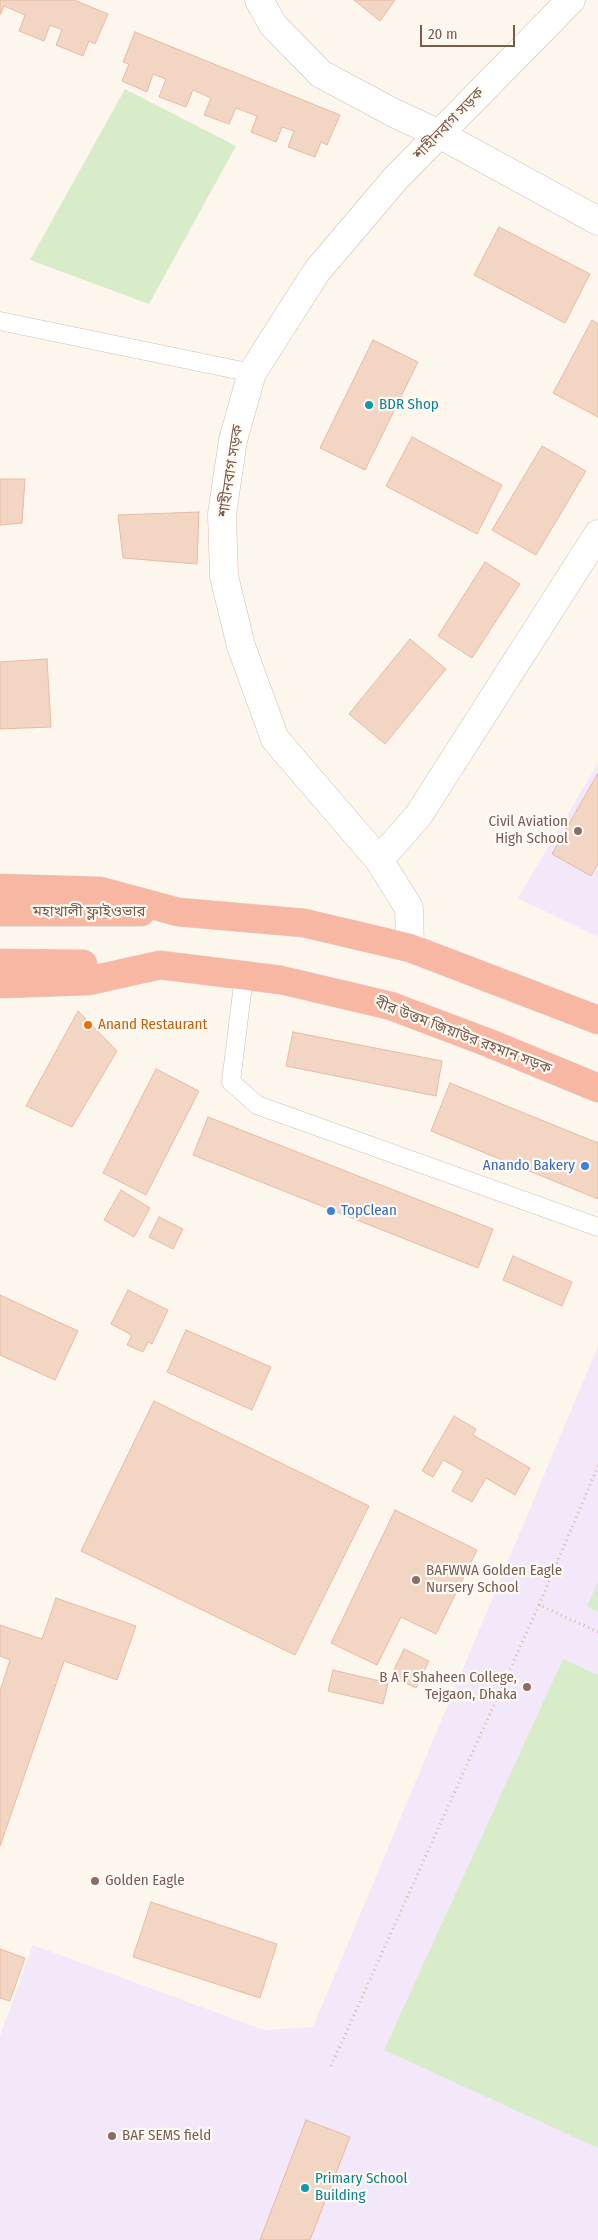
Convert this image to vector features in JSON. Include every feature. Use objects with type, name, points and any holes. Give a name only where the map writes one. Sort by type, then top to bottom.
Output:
[{"type":"highway","points":[[0,888],[100,891],[178,912],[304,923],[410,948],[598,1020]]},
{"type":"highway","name":"মহাখালী ফ্লাইওভার","points":[[0,912],[178,912]]},
{"type":"highway","points":[[0,963],[160,965]]},
{"type":"highway","name":"বীর উত্তম জিয়াউর রহমান সড়ক","points":[[0,984],[88,981],[160,965],[281,980],[391,1006],[488,1042],[598,1088]]},
{"type":"street","points":[[259,0],[273,25],[321,74],[394,114],[439,134],[598,220]]},
{"type":"street","name":"শাহীনবাগ সড়ক","points":[[410,948],[409,908],[379,860],[275,739],[241,646],[224,576],[222,514],[232,440],[252,373],[317,271],[396,178],[571,0]]},
{"type":"street","points":[[379,860],[418,816],[598,534]]},
{"type":"lane","points":[[0,321],[252,373]]},
{"type":"lane","points":[[244,976],[231,1082],[257,1105],[598,1227]]},
{"type":"path","points":[[331,2066],[539,1605],[598,1466]]},
{"type":"path","points":[[539,1605],[598,1632]]},
{"type":"shaded area","name":"Civil Aviation High School","points":[[598,763],[598,937],[518,898]]},
{"type":"shaded area","name":"B A F Shaheen College, Tejgaon, Dhaka","points":[[598,1346],[598,2240],[0,2240],[0,2036],[33,1945],[264,2030],[313,2027]]},
{"type":"green space","points":[[125,89],[236,146],[149,304],[30,260]]},
{"type":"green space","points":[[598,1582],[598,1612],[587,1606]]},
{"type":"green space","points":[[563,1659],[598,1675],[598,2148],[384,2050]]},
{"type":"building","points":[[0,0],[74,0],[108,14],[95,44],[89,41],[83,56],[56,45],[62,30],[50,25],[44,41],[19,31],[25,15],[4,6],[0,15]]},
{"type":"building","points":[[354,0],[395,0],[380,21]]},
{"type":"building","points":[[135,32],[340,115],[327,145],[321,142],[315,157],[288,147],[294,131],[282,127],[276,142],[251,132],[257,116],[236,108],[229,124],[204,115],[211,98],[193,90],[186,107],[159,97],[166,79],[153,74],[147,92],[122,81],[129,64],[123,62]]},
{"type":"building","points":[[499,227],[590,274],[565,323],[474,275]]},
{"type":"building","points":[[592,320],[598,324],[598,417],[553,393]]},
{"type":"building","name":"BDR Shop","points":[[373,340],[418,362],[365,470],[320,448]]},
{"type":"building","points":[[412,437],[502,485],[477,534],[386,486]]},
{"type":"building","points":[[542,446],[586,471],[536,555],[492,530]]},
{"type":"building","points":[[0,479],[25,479],[22,523],[0,525]]},
{"type":"building","points":[[199,512],[197,564],[123,558],[118,515]]},
{"type":"building","points":[[485,562],[520,584],[472,658],[438,636]]},
{"type":"building","points":[[410,639],[446,669],[385,744],[349,714]]},
{"type":"building","points":[[47,659],[51,727],[0,729],[0,662]]},
{"type":"building","points":[[598,773],[598,863],[591,876],[552,854]]},
{"type":"building","points":[[78,1011],[117,1051],[72,1127],[26,1106]]},
{"type":"building","points":[[293,1032],[442,1061],[436,1096],[286,1066]]},
{"type":"building","points":[[156,1069],[199,1091],[146,1195],[103,1173]]},
{"type":"building","points":[[450,1083],[598,1143],[598,1199],[431,1131]]},
{"type":"building","points":[[208,1117],[493,1229],[478,1268],[193,1155]]},
{"type":"building","points":[[121,1190],[150,1208],[134,1237],[104,1220]]},
{"type":"building","points":[[159,1217],[183,1229],[173,1249],[149,1237]]},
{"type":"building","points":[[513,1256],[572,1282],[562,1306],[503,1280]]},
{"type":"building","points":[[128,1290],[168,1310],[152,1344],[148,1342],[143,1352],[127,1345],[132,1335],[111,1324]]},
{"type":"building","points":[[0,1295],[78,1331],[55,1380],[0,1355]]},
{"type":"building","points":[[186,1330],[271,1367],[252,1410],[167,1372]]},
{"type":"building","points":[[154,1401],[369,1506],[295,1655],[81,1551]]},
{"type":"building","points":[[454,1416],[476,1429],[473,1435],[530,1468],[515,1495],[486,1478],[472,1502],[452,1491],[463,1471],[443,1460],[433,1477],[422,1471]]},
{"type":"building","points":[[395,1510],[477,1550],[436,1634],[401,1617],[377,1665],[331,1643]]},
{"type":"building","points":[[56,1598],[136,1626],[117,1680],[64,1661],[0,1846],[0,1691],[10,1660],[0,1656],[0,1625],[42,1639]]},
{"type":"building","points":[[404,1649],[429,1661],[416,1688],[391,1676]]},
{"type":"building","points":[[333,1670],[388,1683],[383,1704],[328,1691]]},
{"type":"building","name":"Golden Eagle","points":[[151,1902],[277,1944],[260,1998],[133,1957]]},
{"type":"building","points":[[0,1949],[25,1958],[10,2001],[0,1998]]},
{"type":"building","name":"Primary School Building","points":[[306,2120],[350,2137],[310,2240],[260,2240]]},
{"type":"place","name":"BDR Shop","points":[[369,405]]},
{"type":"place","name":"Civil Aviation High School","points":[[578,831]]},
{"type":"place","name":"Anand Restaurant","points":[[88,1025]]},
{"type":"place","name":"Anando Bakery","points":[[585,1166]]},
{"type":"place","name":"TopClean","points":[[331,1211]]},
{"type":"place","name":"BAFWWA Golden Eagle Nursery School","points":[[416,1580]]},
{"type":"place","name":"B A F Shaheen College, Tejgaon, Dhaka","points":[[527,1687]]},
{"type":"place","name":"Golden Eagle","points":[[95,1881]]},
{"type":"place","name":"BAF SEMS field","points":[[112,2136]]},
{"type":"place","name":"Primary School Building","points":[[305,2188]]}]
